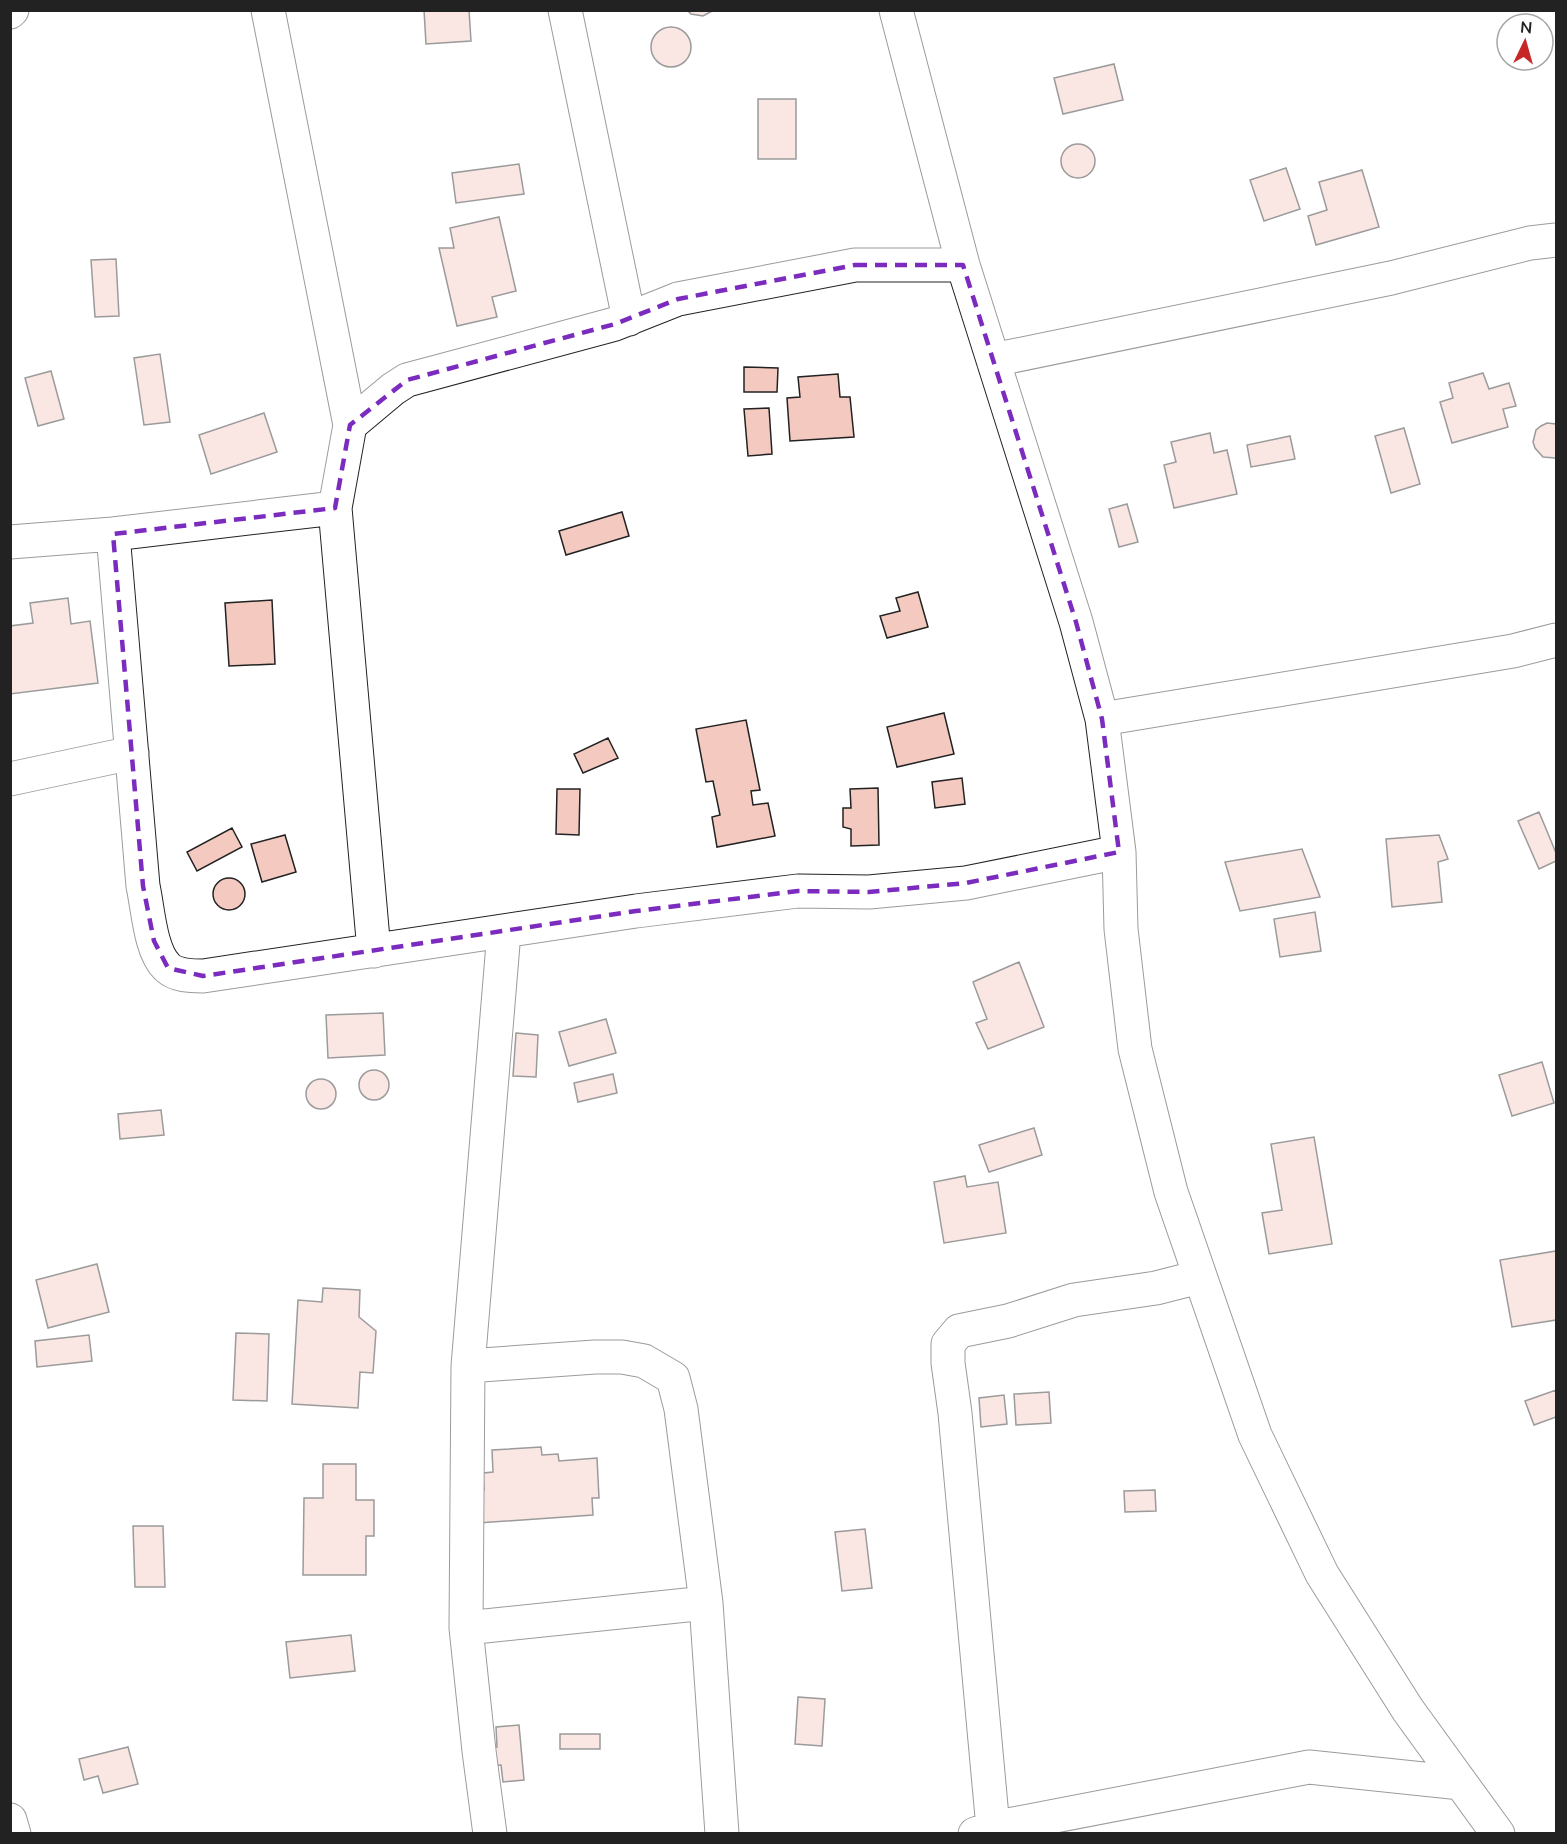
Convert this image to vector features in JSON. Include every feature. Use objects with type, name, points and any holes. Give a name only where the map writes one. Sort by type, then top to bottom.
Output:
[{"type":"street","points":[[267,10],[350,425],[334,508],[374,951]]},
{"type":"street","points":[[565,10],[629,319]]},
{"type":"street","points":[[896,10],[963,265],[1076,622],[1102,719],[1119,852],[1121,929],[1135,1049],[1170,1192],[1255,1435],[1322,1574],[1408,1710],[1498,1833]]},
{"type":"street","points":[[993,360],[1391,278],[1530,243],[1557,240]]},
{"type":"street","points":[[350,425],[407,380],[603,327],[678,299],[855,265],[963,265]]},
{"type":"street","points":[[10,542],[113,534],[334,508]]},
{"type":"street","points":[[113,534],[143,886],[154,941],[160,958],[168,968],[184,975],[202,976],[636,911],[798,891],[869,892],[966,883],[1119,852]]},
{"type":"street","points":[[1102,719],[1513,651],[1557,640]]},
{"type":"street","points":[[10,779],[132,753]]},
{"type":"street","points":[[490,1833],[466,1628],[468,1366],[504,932]]},
{"type":"street","points":[[1199,1277],[1156,1288],[1074,1300],[1008,1321],[959,1331],[948,1344],[948,1363],[955,1413],[984,1831],[1309,1767],[1461,1783]]},
{"type":"street","points":[[468,1366],[622,1357],[644,1362],[673,1378],[681,1409],[706,1603],[722,1833]]},
{"type":"street","points":[[466,1628],[706,1603]]},
{"type":"street","points":[[10,1820],[14,1833]]},
{"type":"highlighted area","points":[[855,265],[963,265],[1076,622],[1102,719],[1119,852],[966,883],[869,892],[798,891],[636,911],[203,976],[168,968],[154,941],[143,886],[113,534],[335,508],[350,425],[407,380],[615,324],[678,299]]},
{"type":"building","points":[[424,10],[469,10],[471,41],[426,44]]},
{"type":"building","points":[[687,10],[714,10],[703,16],[691,14]]},
{"type":"building","points":[[671,27],[679,28],[685,33],[690,39],[690,55],[685,61],[679,66],[671,67],[663,66],[657,61],[652,55],[651,47],[652,39],[657,33],[663,28]]},
{"type":"building","points":[[1114,64],[1123,100],[1063,114],[1054,78]]},
{"type":"building","points":[[758,99],[796,99],[796,159],[758,159]]},
{"type":"building","points":[[1078,144],[1090,149],[1095,161],[1090,173],[1078,178],[1066,173],[1061,161],[1066,149]]},
{"type":"building","points":[[519,164],[524,194],[456,203],[452,173]]},
{"type":"building","points":[[1286,168],[1300,209],[1264,221],[1250,180]]},
{"type":"building","points":[[1362,170],[1379,227],[1316,245],[1308,216],[1327,210],[1319,182]]},
{"type":"building","points":[[499,217],[516,291],[492,297],[497,317],[457,326],[439,248],[454,248],[450,228]]},
{"type":"building","points":[[116,259],[119,316],[95,317],[91,260]]},
{"type":"building","points":[[160,354],[170,422],[144,425],[134,358]]},
{"type":"building","points":[[744,367],[778,368],[777,392],[744,392]]},
{"type":"building","points":[[51,371],[64,419],[38,426],[25,378]]},
{"type":"building","points":[[1483,373],[1489,389],[1509,383],[1516,406],[1503,409],[1508,427],[1452,443],[1440,402],[1453,398],[1449,383]]},
{"type":"building","points":[[838,374],[840,397],[850,397],[854,437],[790,441],[787,398],[800,397],[798,377]]},
{"type":"building","points":[[769,408],[772,454],[748,456],[744,409]]},
{"type":"building","points":[[264,413],[277,452],[211,474],[199,435]]},
{"type":"building","points":[[1547,423],[1556,424],[1556,458],[1543,457],[1533,442],[1536,430]]},
{"type":"building","points":[[1404,428],[1420,484],[1391,493],[1375,436]]},
{"type":"building","points":[[1210,433],[1214,453],[1227,450],[1237,494],[1174,508],[1164,465],[1176,462],[1171,442]]},
{"type":"building","points":[[1290,436],[1295,459],[1251,467],[1247,445]]},
{"type":"building","points":[[1127,504],[1138,542],[1119,547],[1109,509]]},
{"type":"building","points":[[622,512],[629,536],[566,555],[559,531]]},
{"type":"building","points":[[918,592],[928,627],[887,638],[880,616],[900,611],[896,598]]},
{"type":"building","points":[[68,598],[71,624],[90,621],[98,683],[10,694],[10,626],[33,623],[30,603]]},
{"type":"building","points":[[272,600],[275,664],[229,666],[225,603]]},
{"type":"building","points":[[944,713],[954,754],[897,767],[887,727]]},
{"type":"building","points":[[746,720],[760,790],[751,791],[753,805],[768,803],[775,836],[717,847],[712,817],[720,815],[713,781],[706,782],[696,729]]},
{"type":"building","points":[[608,738],[618,758],[583,773],[574,754]]},
{"type":"building","points":[[962,778],[965,804],[935,808],[932,782]]},
{"type":"building","points":[[878,788],[879,845],[851,846],[851,829],[843,827],[843,808],[851,808],[850,789]]},
{"type":"building","points":[[557,789],[580,789],[579,835],[556,834]]},
{"type":"building","points":[[1539,812],[1556,853],[1556,861],[1539,869],[1518,821]]},
{"type":"building","points":[[232,828],[242,847],[197,871],[187,852]]},
{"type":"building","points":[[285,835],[296,872],[262,882],[251,844]]},
{"type":"building","points":[[1439,835],[1448,859],[1438,862],[1442,902],[1392,907],[1386,839]]},
{"type":"building","points":[[1302,849],[1320,897],[1240,911],[1225,862]]},
{"type":"building","points":[[229,878],[240,883],[245,894],[240,905],[229,910],[218,905],[213,894],[218,883]]},
{"type":"building","points":[[1315,912],[1321,951],[1280,957],[1274,919]]},
{"type":"building","points":[[1019,962],[1044,1027],[988,1049],[976,1023],[987,1019],[973,982]]},
{"type":"building","points":[[383,1013],[385,1055],[328,1058],[326,1015]]},
{"type":"building","points":[[606,1019],[616,1053],[569,1066],[559,1032]]},
{"type":"building","points":[[516,1033],[538,1035],[536,1077],[513,1076]]},
{"type":"building","points":[[1542,1062],[1554,1103],[1512,1116],[1499,1075]]},
{"type":"building","points":[[374,1070],[385,1074],[389,1085],[385,1096],[374,1100],[363,1096],[359,1085],[363,1074]]},
{"type":"building","points":[[613,1074],[617,1093],[578,1102],[574,1083]]},
{"type":"building","points":[[321,1079],[332,1083],[336,1094],[332,1105],[321,1109],[310,1105],[306,1094],[310,1083]]},
{"type":"building","points":[[161,1110],[164,1135],[120,1139],[118,1114]]},
{"type":"building","points":[[1034,1128],[1042,1155],[989,1172],[979,1145]]},
{"type":"building","points":[[1314,1137],[1332,1244],[1269,1254],[1262,1213],[1282,1210],[1271,1144]]},
{"type":"building","points":[[965,1176],[967,1187],[998,1182],[1006,1233],[944,1243],[934,1182]]},
{"type":"building","points":[[1556,1251],[1556,1320],[1512,1327],[1500,1260]]},
{"type":"building","points":[[97,1264],[109,1312],[48,1328],[36,1280]]},
{"type":"building","points":[[323,1288],[360,1290],[359,1317],[376,1331],[373,1373],[360,1372],[358,1408],[292,1404],[298,1300],[322,1302]]},
{"type":"building","points":[[236,1333],[269,1334],[267,1401],[233,1400]]},
{"type":"building","points":[[89,1335],[92,1361],[37,1367],[35,1341]]},
{"type":"building","points":[[1556,1390],[1556,1417],[1534,1425],[1525,1401]]},
{"type":"building","points":[[1049,1392],[1051,1423],[1016,1425],[1014,1394]]},
{"type":"building","points":[[1004,1395],[1007,1424],[981,1427],[979,1398]]},
{"type":"building","points":[[541,1447],[542,1455],[558,1454],[559,1461],[597,1458],[599,1498],[592,1498],[593,1515],[478,1523],[476,1490],[484,1490],[483,1473],[493,1472],[492,1450]]},
{"type":"building","points":[[323,1464],[356,1464],[356,1500],[374,1500],[374,1536],[366,1536],[366,1575],[303,1575],[304,1498],[323,1498]]},
{"type":"building","points":[[1155,1490],[1156,1511],[1125,1512],[1124,1491]]},
{"type":"building","points":[[133,1526],[163,1526],[165,1587],[135,1587]]},
{"type":"building","points":[[865,1529],[872,1588],[842,1591],[835,1532]]},
{"type":"building","points":[[351,1635],[355,1671],[290,1678],[286,1642]]},
{"type":"building","points":[[798,1697],[825,1699],[822,1746],[795,1744]]},
{"type":"building","points":[[519,1725],[524,1780],[503,1782],[501,1765],[488,1766],[486,1748],[497,1747],[496,1727]]},
{"type":"building","points":[[560,1734],[600,1734],[600,1749],[560,1749]]},
{"type":"building","points":[[128,1747],[138,1784],[103,1793],[98,1776],[84,1780],[79,1759]]}]
